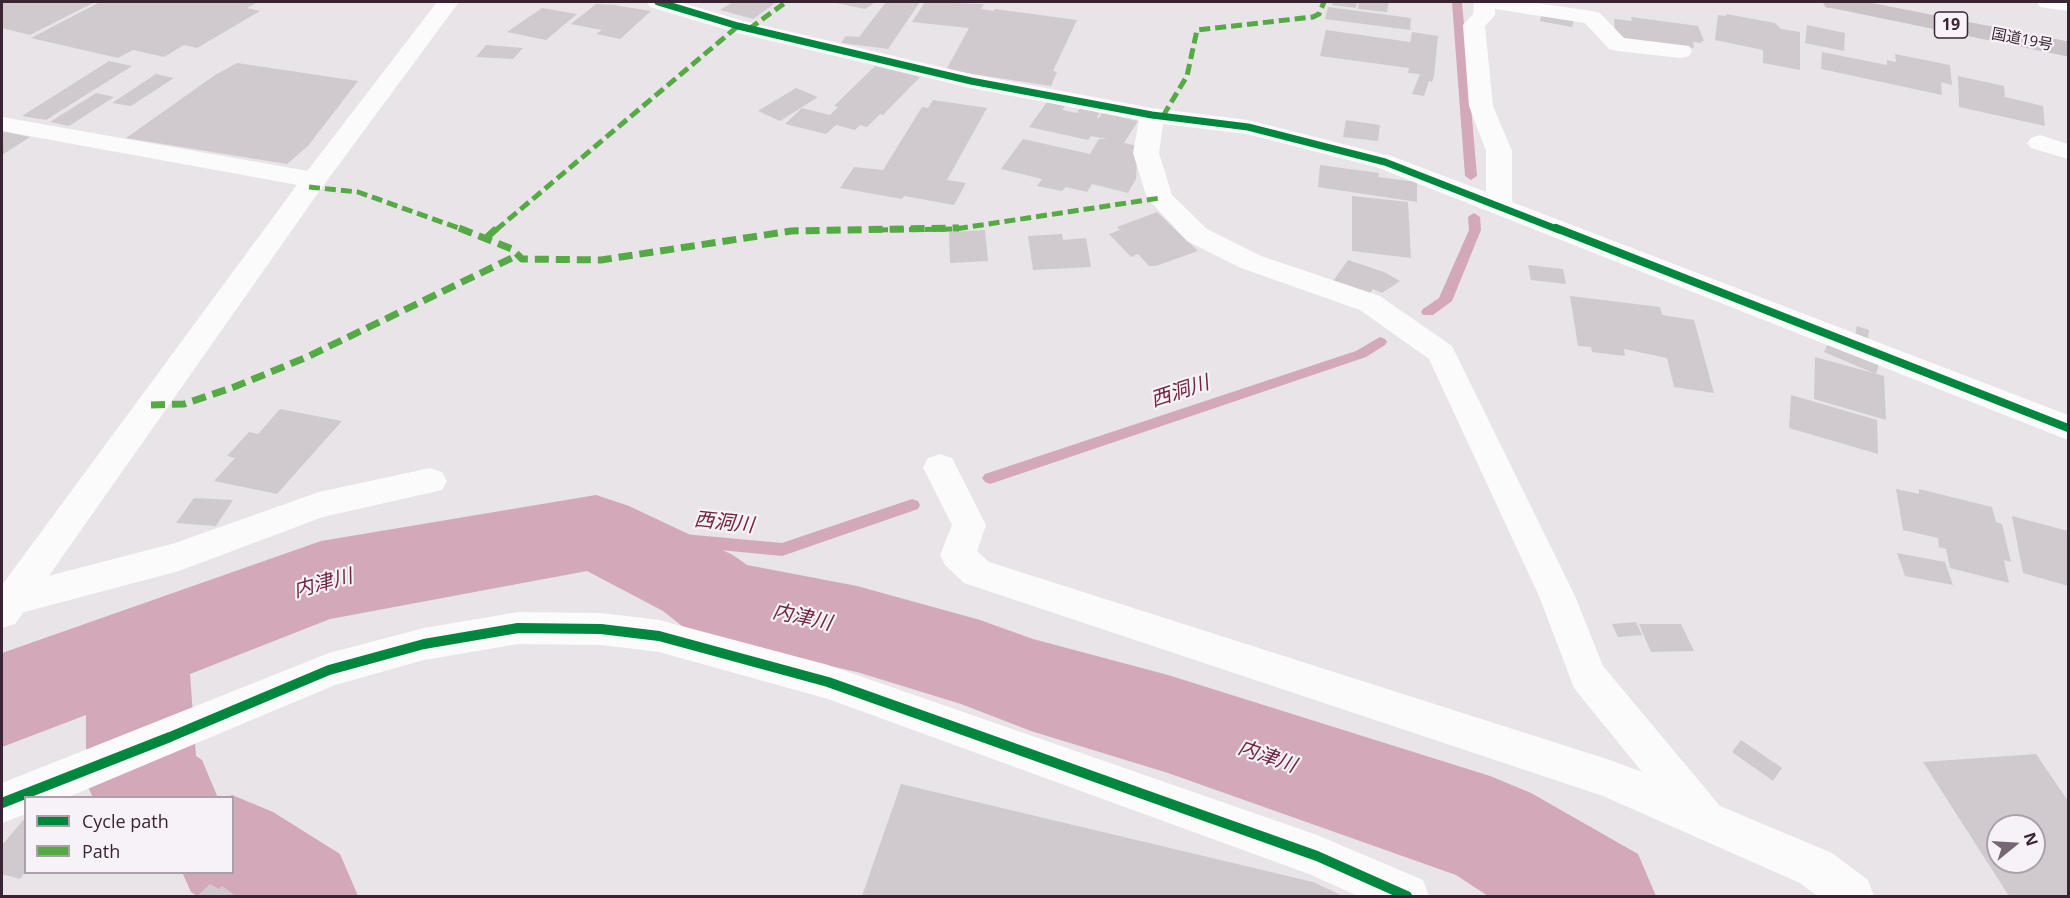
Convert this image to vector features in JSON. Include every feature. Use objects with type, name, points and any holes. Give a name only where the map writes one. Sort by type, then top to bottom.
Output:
[{"type":"highway","name":"国道19号","points":[[1834,2],[2068,49]]},
{"type":"street","points":[[4,606],[314,180],[448,2]]},
{"type":"street","points":[[658,2],[738,26],[971,81],[1152,115],[1248,127],[1385,162],[2068,428]]},
{"type":"street","points":[[1484,2],[1484,15],[1474,26],[1481,106],[1499,151],[1499,207]]},
{"type":"street","points":[[1492,2],[1592,18],[1617,44],[1681,51]]},
{"type":"street","points":[[2048,2],[2068,5]]},
{"type":"street","points":[[1152,115],[1146,153],[1160,198],[1197,235],[1251,262],[1370,303],[1441,353],[1557,596],[1588,676],[1707,821]]},
{"type":"street","points":[[2,124],[314,180]]},
{"type":"street","points":[[2040,143],[2068,152]]},
{"type":"street","points":[[940,467],[969,525],[958,555],[977,573],[1610,779],[1816,868],[1852,897]]},
{"type":"street","points":[[4,606],[179,557],[319,505],[430,481]]},
{"type":"street","points":[[2,803],[170,737],[329,670],[424,644],[518,628],[613,630],[659,636],[828,682],[1317,856],[1407,897]]},
{"type":"building","points":[[2,2],[95,2],[30,35],[2,28]]},
{"type":"building","points":[[100,2],[258,2],[247,8],[260,11],[197,48],[184,45],[164,57],[133,50],[118,58],[31,38]]},
{"type":"building","points":[[733,2],[777,2],[753,19],[720,10]]},
{"type":"building","points":[[831,2],[876,2],[865,9]]},
{"type":"building","points":[[886,2],[920,2],[888,49],[841,43],[846,36],[859,37]]},
{"type":"building","points":[[925,2],[984,4],[981,9],[1077,20],[1053,71],[1057,72],[1051,86],[946,70],[969,28],[912,22]]},
{"type":"building","points":[[1333,2],[1357,3],[1356,8],[1332,5]]},
{"type":"building","points":[[1359,2],[1389,2],[1387,12],[1358,9]]},
{"type":"building","points":[[596,4],[651,11],[620,39],[596,34],[602,30],[571,24]]},
{"type":"building","points":[[1328,7],[1411,18],[1410,30],[1325,19]]},
{"type":"building","points":[[542,8],[577,14],[546,40],[507,32]]},
{"type":"building","points":[[1542,14],[1574,20],[1572,27],[1540,21]]},
{"type":"building","points":[[1726,14],[1775,23],[1781,29],[1800,32],[1800,70],[1763,63],[1763,50],[1715,40],[1718,15],[1726,16]]},
{"type":"building","points":[[1631,17],[1698,26],[1704,41],[1701,41],[1702,43],[1693,42],[1694,48],[1616,39],[1614,19],[1632,21]]},
{"type":"building","points":[[1807,25],[1845,33],[1844,51],[1805,43]]},
{"type":"building","points":[[1326,30],[1410,42],[1412,32],[1438,36],[1434,76],[1432,82],[1429,81],[1424,96],[1412,94],[1420,74],[1408,73],[1409,68],[1320,56]]},
{"type":"building","points":[[486,45],[523,48],[513,59],[476,57]]},
{"type":"building","points":[[1822,52],[1887,65],[1887,60],[1896,62],[1895,54],[1950,65],[1952,85],[1941,82],[1942,95],[1821,69]]},
{"type":"building","points":[[109,61],[132,66],[46,120],[22,116]]},
{"type":"building","points":[[237,63],[358,81],[308,146],[287,164],[126,138],[215,75]]},
{"type":"building","points":[[875,66],[920,77],[883,115],[880,114],[867,127],[860,125],[855,130],[836,125],[826,134],[785,124],[802,108],[830,115],[838,107],[834,106]]},
{"type":"building","points":[[156,74],[174,78],[131,106],[112,103]]},
{"type":"building","points":[[1958,76],[2004,86],[2005,97],[2043,106],[2045,126],[1959,107]]},
{"type":"building","points":[[796,88],[818,97],[780,121],[758,111]]},
{"type":"building","points":[[96,93],[114,97],[69,126],[50,122]]},
{"type":"building","points":[[933,100],[987,108],[947,180],[966,183],[954,205],[840,188],[854,167],[883,170],[922,107],[928,108]]},
{"type":"building","points":[[1047,102],[1065,106],[1062,110],[1077,113],[1080,108],[1100,113],[1097,117],[1099,118],[1102,113],[1138,121],[1124,143],[1138,146],[1136,179],[1128,193],[1092,184],[1087,192],[1066,187],[1062,191],[1037,186],[1042,179],[1001,169],[1023,139],[1090,154],[1099,139],[1107,139],[1091,136],[1088,140],[1029,127]]},
{"type":"building","points":[[1346,120],[1380,125],[1378,141],[1343,137]]},
{"type":"building","points":[[2,131],[30,137],[2,155]]},
{"type":"building","points":[[1320,165],[1379,173],[1378,177],[1417,182],[1417,202],[1318,187]]},
{"type":"building","points":[[1352,196],[1408,202],[1411,258],[1352,251]]},
{"type":"building","points":[[1157,212],[1198,251],[1156,266],[1149,266],[1138,254],[1131,257],[1109,234],[1120,230],[1117,227]]},
{"type":"building","points":[[985,230],[988,261],[950,263],[949,232]]},
{"type":"building","points":[[1062,234],[1063,240],[1086,238],[1091,267],[1033,270],[1028,236]]},
{"type":"building","points":[[1348,260],[1384,272],[1400,281],[1382,293],[1373,289],[1369,294],[1333,281]]},
{"type":"building","points":[[1528,265],[1563,269],[1566,284],[1531,280]]},
{"type":"building","points":[[1570,296],[1660,307],[1662,315],[1694,320],[1714,393],[1674,387],[1667,358],[1624,349],[1625,356],[1592,352],[1591,347],[1578,346]]},
{"type":"building","points":[[1857,326],[1869,330],[1868,339],[1855,335]]},
{"type":"building","points":[[1828,343],[1879,364],[1876,374],[1824,352]]},
{"type":"building","points":[[1815,357],[1884,376],[1886,420],[1814,399]]},
{"type":"building","points":[[1791,395],[1877,420],[1878,454],[1789,428]]},
{"type":"building","points":[[280,409],[342,421],[277,494],[214,481],[235,458],[227,456],[249,432],[258,434]]},
{"type":"building","points":[[1896,489],[1919,494],[1919,489],[1992,507],[1996,522],[2002,524],[2011,562],[2004,560],[2009,583],[1950,568],[1946,549],[1939,547],[1938,538],[1903,530]]},
{"type":"building","points":[[194,498],[233,500],[216,526],[176,523]]},
{"type":"building","points":[[2012,516],[2068,531],[2068,586],[2023,573]]},
{"type":"building","points":[[1897,553],[1945,562],[1953,585],[1905,576]]},
{"type":"building","points":[[1636,622],[1642,635],[1618,637],[1612,624]]},
{"type":"building","points":[[1639,624],[1681,624],[1694,651],[1651,652]]},
{"type":"building","points":[[1741,740],[1782,768],[1773,781],[1732,752]]},
{"type":"building","points":[[2036,754],[2068,801],[2068,896],[2009,896],[1995,874],[2046,874],[2046,814],[1986,814],[1986,860],[1923,762]]},
{"type":"building","points":[[901,784],[1313,882],[1343,896],[862,896]]},
{"type":"building","points":[[24,819],[24,874],[20,879],[2,874],[2,845]]},
{"type":"building","points":[[210,884],[219,889],[222,886],[236,896],[197,896]]},
{"type":"waterway","name":"西洞川","points":[[1457,2],[1471,176]]},
{"type":"waterway","name":"西洞川","points":[[1428,312],[1445,301],[1475,230],[1474,217]]},
{"type":"waterway","name":"西洞川","points":[[990,478],[1361,354],[1380,342]]},
{"type":"waterway","name":"西洞川","points":[[596,532],[782,550],[912,505]]},
{"type":"waterway","name":"内津川","points":[[2,700],[321,581],[596,532],[698,583],[722,601],[857,629],[980,665],[1031,685],[1168,724],[1490,832],[1596,896]]},
{"type":"waterway","points":[[137,651],[142,782],[160,796]]},
{"type":"waterway","points":[[234,853],[298,896]]},
{"type":"marked path","points":[[749,29],[786,2]]},
{"type":"marked path","points":[[1163,116],[1187,76],[1197,30],[1313,17],[1319,14],[1324,2]]},
{"type":"marked path","points":[[486,238],[738,26]]},
{"type":"marked path","points":[[309,187],[358,192],[486,238],[512,249],[522,259],[601,260],[791,231],[955,229],[1160,198]]},
{"type":"marked path","points":[[151,405],[184,404],[234,387],[307,357],[518,255]]},
{"type":"cycle path","points":[[658,2],[738,26],[971,81],[1152,115],[1248,127],[1385,162],[2068,428]]},
{"type":"cycle path","points":[[2,803],[170,737],[329,670],[424,644],[518,628],[601,629],[659,636],[828,682],[1317,856],[1407,896]]}]
